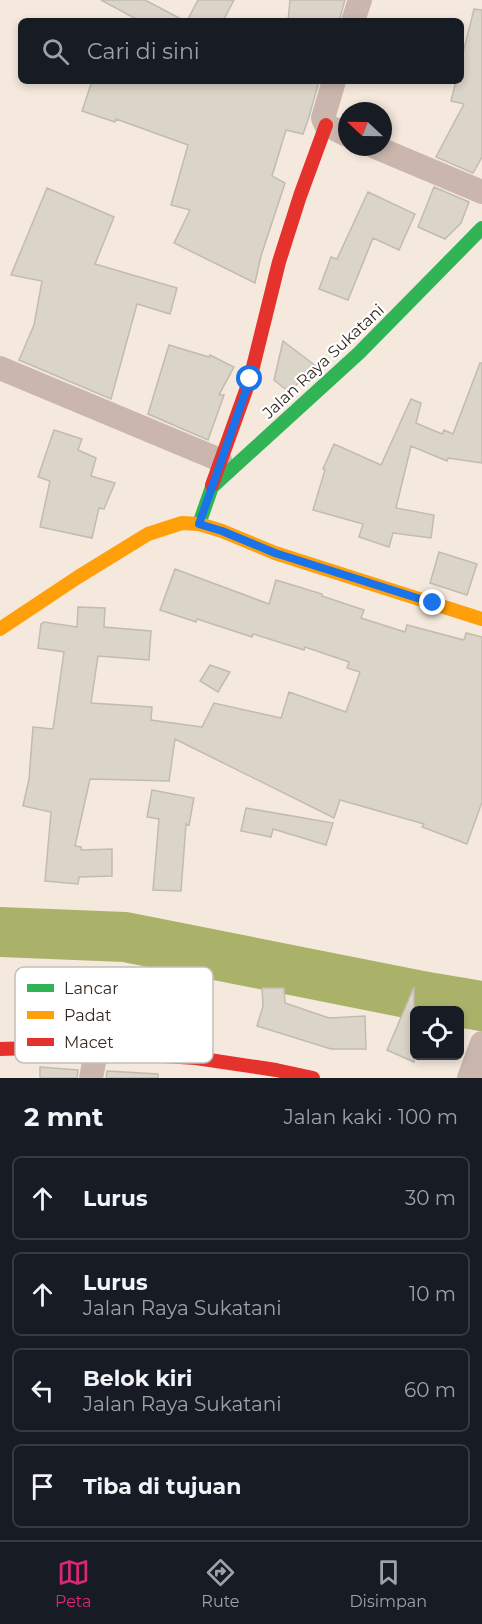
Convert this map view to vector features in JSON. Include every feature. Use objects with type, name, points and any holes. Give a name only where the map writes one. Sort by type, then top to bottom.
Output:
[{"type":"street","points":[[354,18],[360,0]]},
{"type":"street","points":[[212,487],[250,379],[279,262],[300,196],[337,130],[323,118],[333,84]]},
{"type":"street","points":[[392,154],[482,192]]},
{"type":"street","name":"Jalan Raya Sukatani","points":[[199,524],[212,487],[358,353],[482,228]]},
{"type":"street","points":[[0,368],[220,460]]},
{"type":"street","points":[[0,629],[148,534],[182,523],[199,524],[222,531],[275,553],[482,619]]},
{"type":"street","points":[[0,1049],[15,1049]]},
{"type":"street","points":[[213,1061],[313,1078]]},
{"type":"street","points":[[91,1078],[94,1063]]},
{"type":"building","points":[[101,0],[145,0],[179,18],[134,18]]},
{"type":"building","points":[[198,0],[234,0],[225,18],[189,18]]},
{"type":"building","points":[[290,0],[345,0],[340,18],[288,18]]},
{"type":"building","points":[[474,9],[482,10],[482,157],[473,173],[436,157],[464,104],[451,101],[455,84],[464,84],[464,49]]},
{"type":"building","points":[[91,84],[318,84],[303,134],[286,130],[272,176],[285,183],[261,256],[255,283],[174,243],[190,210],[171,205],[188,145],[116,119],[115,122],[82,111]]},
{"type":"building","points":[[434,187],[469,202],[461,223],[445,239],[418,227]]},
{"type":"building","points":[[47,188],[114,217],[95,264],[177,288],[170,314],[137,304],[111,399],[19,360],[34,325],[42,281],[11,275]]},
{"type":"building","points":[[368,192],[415,214],[399,250],[373,238],[348,300],[319,289],[331,257],[337,259]]},
{"type":"building","points":[[283,341],[316,366],[289,392],[274,380]]},
{"type":"building","points":[[169,345],[209,357],[210,355],[234,367],[219,395],[224,395],[208,440],[148,414]]},
{"type":"building","points":[[480,363],[482,363],[482,463],[448,458],[447,461],[411,446],[396,508],[434,515],[431,538],[393,533],[389,547],[359,537],[363,524],[313,510],[325,470],[323,469],[334,444],[381,465],[411,399],[421,403],[416,423],[442,434],[444,430],[453,434]]},
{"type":"building","points":[[54,430],[82,439],[78,450],[96,458],[91,476],[115,483],[104,509],[99,508],[92,538],[40,527],[50,481],[38,477]]},
{"type":"building","points":[[439,552],[477,564],[467,595],[430,583]]},
{"type":"building","points":[[175,569],[269,604],[276,580],[364,610],[361,618],[405,632],[407,625],[464,640],[466,633],[482,637],[482,802],[467,844],[422,827],[424,824],[340,800],[334,818],[175,739],[169,781],[90,779],[75,846],[81,847],[81,850],[112,849],[112,876],[79,877],[78,884],[45,881],[51,812],[23,806],[29,779],[33,727],[53,729],[64,652],[38,648],[41,624],[44,622],[77,627],[78,607],[105,608],[104,627],[151,631],[149,660],[98,656],[91,703],[152,707],[151,720],[202,727],[214,703],[281,718],[289,692],[346,712],[360,672],[347,668],[349,662],[305,647],[304,650],[253,634],[252,637],[160,610]]},
{"type":"building","points":[[210,665],[230,672],[218,692],[200,681]]},
{"type":"building","points":[[152,790],[194,798],[189,825],[186,824],[181,891],[153,890],[159,819],[147,817]]},
{"type":"building","points":[[246,808],[333,823],[326,845],[273,829],[271,837],[241,831]]},
{"type":"building","points":[[414,987],[414,1006],[410,1006],[410,1060],[414,1062],[387,1050]]},
{"type":"building","points":[[262,988],[284,988],[285,1003],[329,1018],[365,1016],[366,1049],[331,1049],[257,1026],[263,1006]]},
{"type":"building","points":[[40,1067],[78,1070],[77,1078],[40,1078]]},
{"type":"building","points":[[107,1071],[158,1074],[158,1078],[106,1078]]},
{"type":"waterway","points":[[0,932],[125,937],[482,1006]]},
{"type":"traffic: fast","points":[[199,524],[212,487],[359,353],[482,228]]},
{"type":"traffic: slow","points":[[0,629],[148,534],[182,523],[199,524],[222,531],[275,553],[482,619]]},
{"type":"traffic: jam","points":[[212,485],[250,379],[279,262],[326,125]]},
{"type":"traffic: jam","points":[[0,1049],[15,1049]]},
{"type":"traffic: jam","points":[[213,1061],[313,1078]]},
{"type":"route","points":[[250,379],[199,524],[275,553],[433,603]]}]
